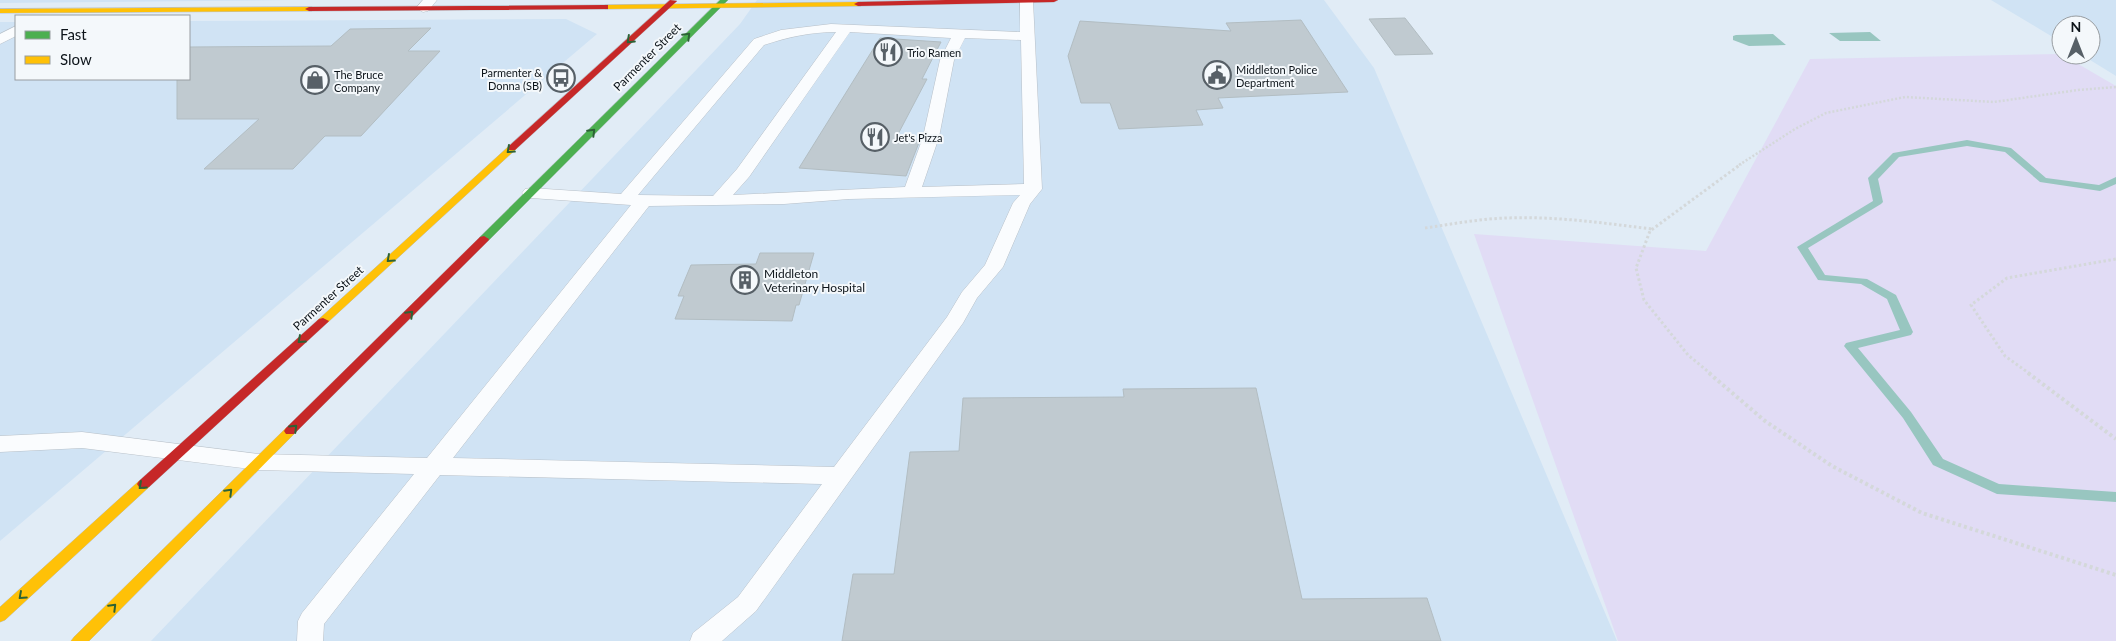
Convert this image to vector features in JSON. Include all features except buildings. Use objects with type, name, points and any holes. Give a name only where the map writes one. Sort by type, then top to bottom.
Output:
[{"type":"street","points":[[0,11],[44,13],[427,4],[1054,0]]},
{"type":"street","name":"Parmenter Street","points":[[0,616],[670,3]]},
{"type":"street","name":"Parmenter Street","points":[[79,641],[720,3]]},
{"type":"lane","points":[[703,641],[747,604],[956,319],[969,296],[994,267],[1022,203],[1033,189],[1026,1]]},
{"type":"lane","points":[[310,641],[311,621],[434,466],[634,201],[759,42],[776,35],[794,31],[846,28],[1027,36]]},
{"type":"lane","points":[[718,201],[743,173],[846,28]]},
{"type":"lane","points":[[0,40],[15,31]]},
{"type":"lane","points":[[912,192],[931,137],[947,60],[960,34]]},
{"type":"lane","points":[[531,193],[634,201],[718,201],[912,192],[1033,189]]},
{"type":"lane","points":[[0,444],[82,440],[259,462],[840,476]]},
{"type":"path","points":[[2116,87],[2078,90],[1994,102],[1905,97],[1826,114],[1795,129],[1723,175],[1650,230],[1636,268],[1644,300],[1688,355],[1765,421],[1832,466],[1922,513],[2116,575]]},
{"type":"path","points":[[1425,228],[1506,218],[1595,221],[1653,229]]},
{"type":"path","points":[[2116,259],[2007,278],[1971,305],[2005,356],[2116,439]]},
{"type":"shaded area","points":[[0,0],[293,0],[0,3]]},
{"type":"shaded area","points":[[757,0],[1324,0],[1374,68],[1617,641],[151,641],[740,24]]},
{"type":"shaded area","points":[[1991,0],[2116,0],[2116,76],[2098,65],[2101,65],[2101,15],[2051,15],[2051,36]]},
{"type":"shaded area","name":"The Bruce Company","points":[[566,19],[597,34],[0,541],[0,22],[15,22],[15,80],[190,80],[190,21]]},
{"type":"shaded area","points":[[1870,32],[1881,41],[1840,41],[1829,33]]},
{"type":"shaded area","points":[[1773,34],[1786,45],[1749,46],[1733,40],[1733,36],[1736,35]]},
{"type":"shaded area","points":[[2051,54],[2051,65],[2080,65],[2116,86],[2116,641],[1618,641],[1474,234],[1706,251],[1810,59]]},
{"type":"waterway","points":[[2116,180],[2100,188],[2043,180],[2008,150],[1967,143],[1896,155],[1873,178],[1878,202],[1802,247],[1822,278],[1863,281],[1892,297],[1907,332],[1850,346],[1907,415],[1938,462],[1997,489],[2116,497]]},
{"type":"traffic: fast","points":[[484,239],[724,0]]},
{"type":"traffic: slow","points":[[605,7],[858,4]]},
{"type":"traffic: slow","points":[[0,11],[309,9]]},
{"type":"traffic: slow","points":[[323,321],[512,148]]},
{"type":"traffic: slow","points":[[79,641],[290,431]]},
{"type":"traffic: slow","points":[[0,616],[144,484]]},
{"type":"traffic: jam","points":[[858,4],[1054,0]]},
{"type":"traffic: jam","points":[[512,148],[673,1]]},
{"type":"traffic: jam","points":[[309,9],[605,7]]},
{"type":"traffic: jam","points":[[290,431],[484,239]]},
{"type":"traffic: jam","points":[[144,484],[323,321]]},
{"type":"place","name":"Trio Ramen","points":[[888,52]]},
{"type":"place","name":"Middleton Police Department","points":[[1217,75]]},
{"type":"place","name":"Parmenter & Donna (SB)","points":[[561,78]]},
{"type":"place","name":"The Bruce Company","points":[[315,80]]},
{"type":"place","name":"Jet's Pizza","points":[[875,137]]},
{"type":"place","name":"Middleton Veterinary Hospital","points":[[745,280]]}]
